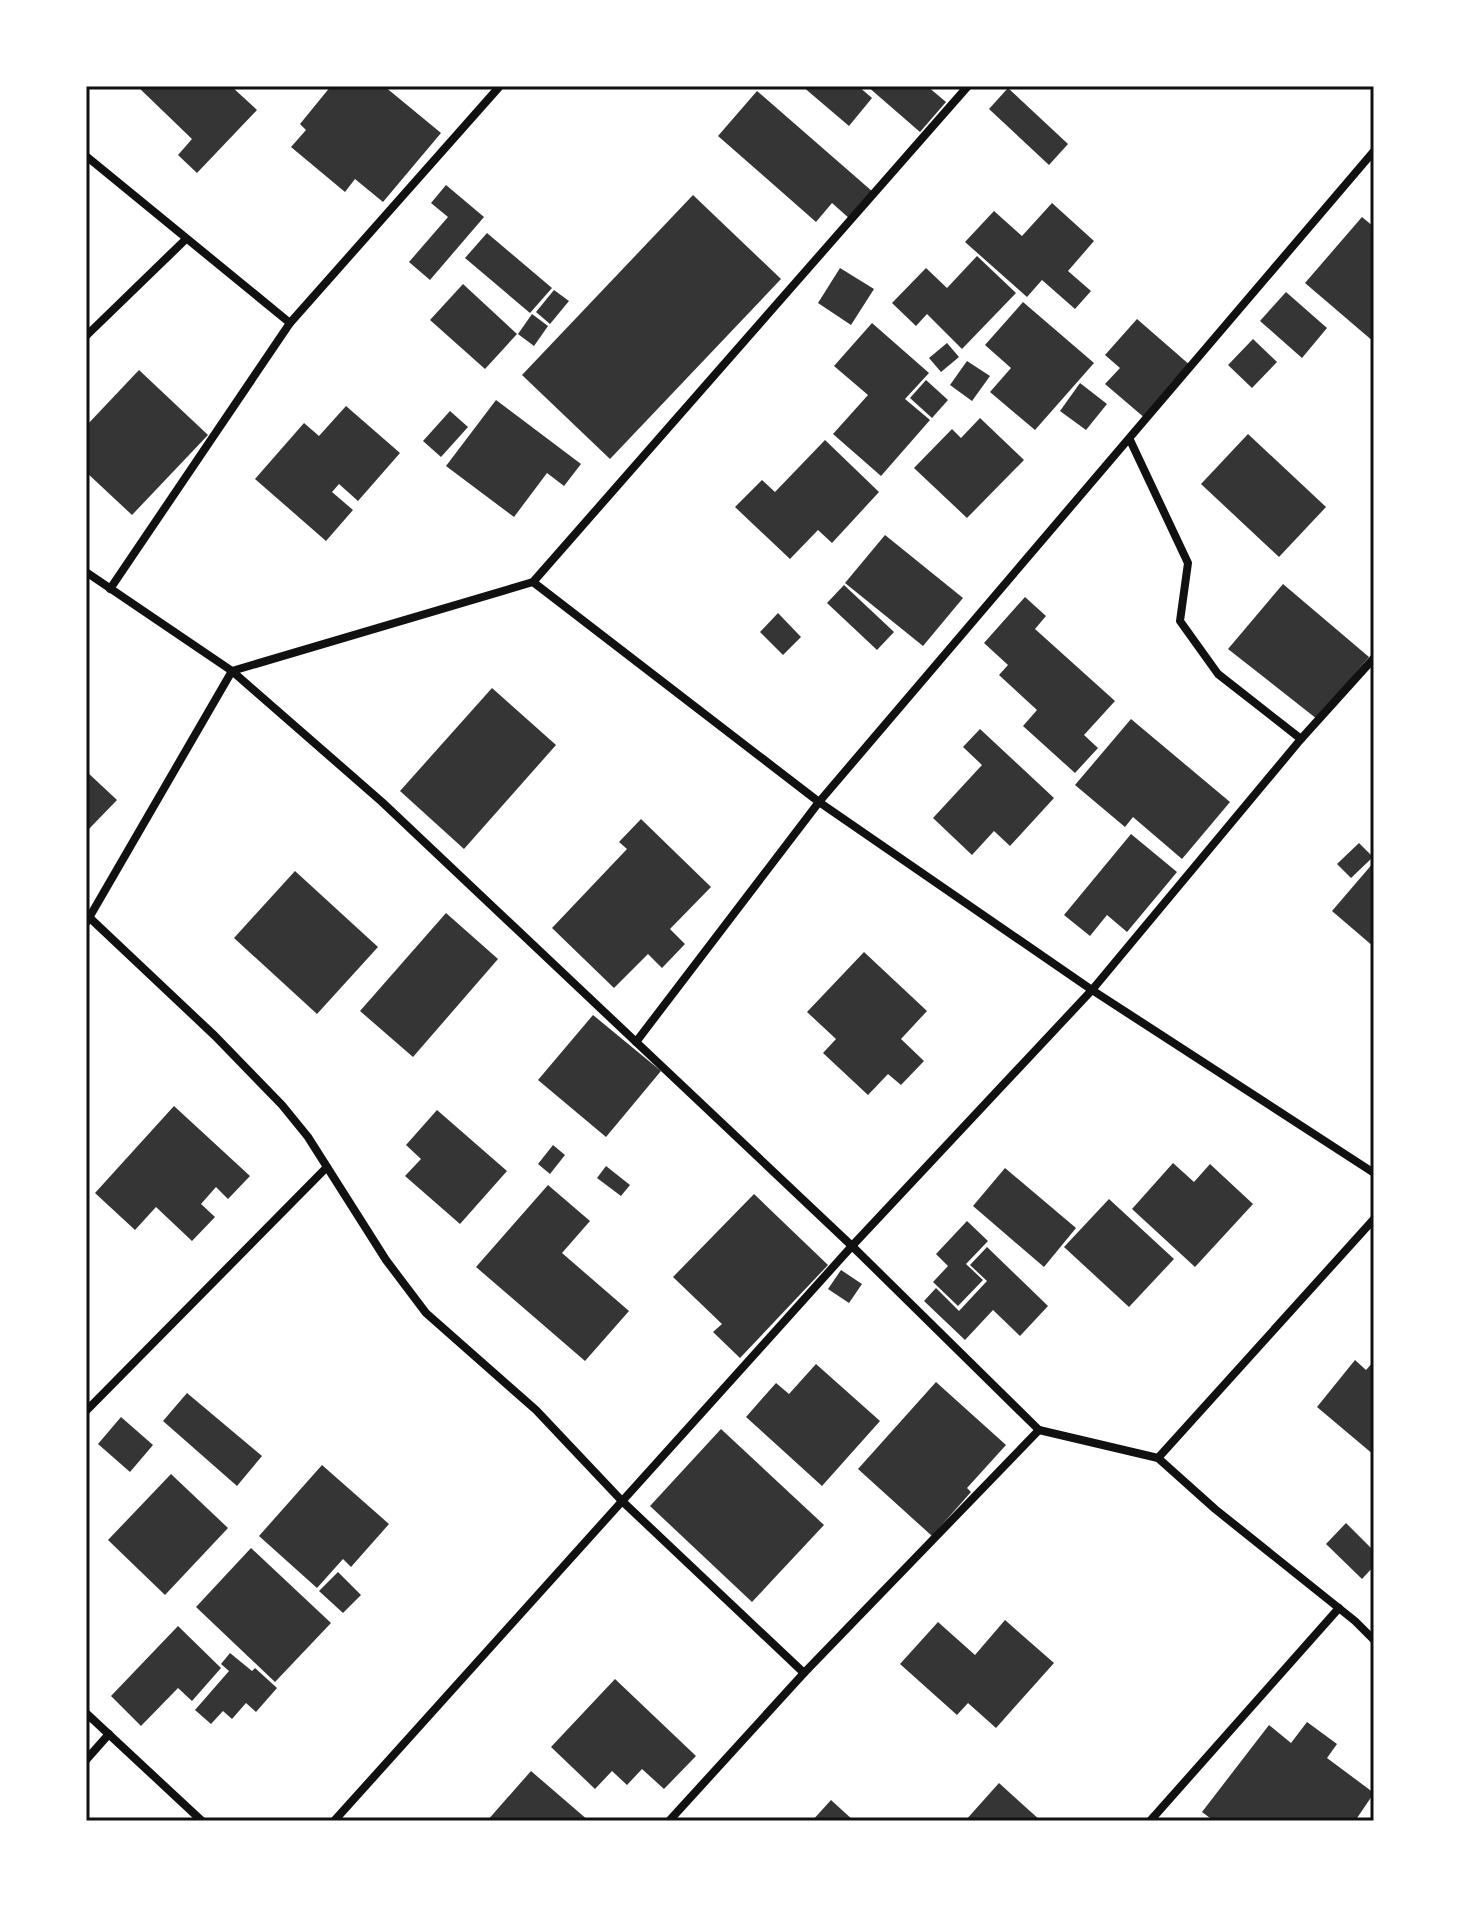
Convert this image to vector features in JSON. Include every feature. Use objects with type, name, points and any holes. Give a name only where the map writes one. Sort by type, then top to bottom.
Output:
[{"type":"street","points":[[110,589],[290,323],[500,86]]},
{"type":"street","points":[[804,1673],[622,1501],[536,1410],[426,1313],[386,1260],[308,1137],[282,1105],[215,1036],[88,921],[232,671],[533,582],[968,86]]},
{"type":"street","points":[[636,1042],[819,802],[1374,151]]},
{"type":"street","points":[[86,156],[290,323]]},
{"type":"street","points":[[86,336],[186,239]]},
{"type":"street","points":[[1130,440],[1188,563],[1180,621],[1218,674],[1301,739]]},
{"type":"street","points":[[86,572],[232,671],[382,802],[852,1246],[1039,1430],[1158,1458],[1374,1640]]},
{"type":"street","points":[[533,582],[819,802],[1092,990],[1374,1173]]},
{"type":"street","points":[[334,1821],[852,1246],[1092,990],[1301,739],[1374,658]]},
{"type":"street","points":[[86,1411],[327,1167]]},
{"type":"street","points":[[1158,1458],[1374,1219]]},
{"type":"street","points":[[669,1821],[804,1673],[1039,1430]]},
{"type":"street","points":[[1150,1821],[1339,1608]]},
{"type":"street","points":[[86,1713],[202,1821]]},
{"type":"street","points":[[86,1760],[109,1734]]},
{"type":"building","points":[[137,86],[231,86],[257,110],[197,173],[178,155],[192,139]]},
{"type":"building","points":[[331,86],[384,86],[441,133],[383,202],[355,179],[345,192],[291,147],[306,130],[300,124]]},
{"type":"building","points":[[802,86],[858,86],[872,98],[849,126]]},
{"type":"building","points":[[867,86],[927,86],[946,102],[920,132]]},
{"type":"building","points":[[1008,88],[1068,144],[1049,165],[989,109]]},
{"type":"building","points":[[757,91],[873,192],[850,219],[832,203],[816,222],[718,136]]},
{"type":"building","points":[[446,185],[484,217],[430,280],[409,262],[448,217],[431,203]]},
{"type":"building","points":[[693,195],[781,279],[610,459],[522,375]]},
{"type":"building","points":[[1052,203],[1094,241],[1068,271],[1091,291],[1075,309],[1042,280],[1027,297],[965,242],[994,211],[1022,236]]},
{"type":"building","points":[[1362,217],[1374,227],[1374,342],[1305,283]]},
{"type":"building","points":[[487,233],[552,288],[530,313],[465,258]]},
{"type":"building","points":[[977,256],[1016,293],[962,349],[927,314],[916,326],[892,303],[926,268],[947,288]]},
{"type":"building","points":[[840,268],[874,289],[851,325],[818,303]]},
{"type":"building","points":[[463,284],[517,334],[485,369],[430,320]]},
{"type":"building","points":[[554,290],[569,301],[550,324],[536,312]]},
{"type":"building","points":[[1286,292],[1327,328],[1302,358],[1260,321]]},
{"type":"building","points":[[1023,302],[1094,363],[1035,430],[990,392],[1011,368],[985,345]]},
{"type":"building","points":[[532,314],[548,326],[534,346],[518,334]]},
{"type":"building","points":[[1137,319],[1191,366],[1146,419],[1105,384],[1120,368],[1105,355]]},
{"type":"building","points":[[872,323],[929,373],[905,399],[930,420],[881,476],[833,434],[868,395],[834,366]]},
{"type":"building","points":[[1253,339],[1277,362],[1252,388],[1228,365]]},
{"type":"building","points":[[947,343],[959,357],[941,372],[929,358]]},
{"type":"building","points":[[967,361],[990,376],[972,401],[950,385]]},
{"type":"building","points":[[139,370],[208,435],[132,515],[86,472],[86,426]]},
{"type":"building","points":[[926,380],[948,400],[932,418],[910,398]]},
{"type":"building","points":[[1080,383],[1107,404],[1086,430],[1060,411]]},
{"type":"building","points":[[496,400],[581,464],[564,486],[547,473],[514,517],[446,466]]},
{"type":"building","points":[[346,406],[400,453],[358,501],[339,484],[332,492],[353,510],[326,541],[255,479],[304,423],[319,436]]},
{"type":"building","points":[[450,411],[468,427],[441,457],[423,441]]},
{"type":"building","points":[[980,418],[1024,460],[967,518],[914,468],[952,429],[961,438]]},
{"type":"building","points":[[1248,434],[1326,507],[1279,557],[1201,484]]},
{"type":"building","points":[[825,440],[879,492],[832,543],[818,530],[790,559],[735,507],[762,480],[775,492]]},
{"type":"building","points":[[885,535],[963,598],[923,646],[845,583]]},
{"type":"building","points":[[1283,584],[1369,657],[1317,719],[1228,649]]},
{"type":"building","points":[[844,585],[894,632],[877,650],[827,603]]},
{"type":"building","points":[[1025,597],[1046,616],[1035,629],[1115,701],[1084,735],[1098,748],[1075,773],[1023,726],[1037,710],[999,675],[1008,665],[984,643]]},
{"type":"building","points":[[778,613],[801,637],[783,655],[760,632]]},
{"type":"building","points":[[492,688],[556,745],[464,849],[400,791]]},
{"type":"building","points":[[1131,719],[1230,802],[1182,859],[1133,817],[1125,827],[1075,785]]},
{"type":"building","points":[[980,729],[1054,798],[1010,846],[994,831],[972,855],[933,818],[982,765],[963,747]]},
{"type":"building","points":[[86,771],[117,800],[86,832]]},
{"type":"building","points":[[641,819],[711,887],[670,929],[685,944],[662,968],[648,954],[614,988],[552,928],[627,849],[619,842]]},
{"type":"building","points":[[1131,834],[1177,872],[1127,932],[1107,915],[1090,936],[1064,915]]},
{"type":"building","points":[[1359,843],[1373,857],[1351,878],[1337,864]]},
{"type":"building","points":[[1374,862],[1374,947],[1332,911]]},
{"type":"building","points":[[295,871],[378,947],[317,1014],[234,938]]},
{"type":"building","points":[[446,913],[498,959],[413,1057],[360,1011]]},
{"type":"building","points":[[864,952],[927,1011],[901,1039],[924,1061],[901,1085],[888,1074],[868,1095],[823,1053],[836,1039],[807,1012]]},
{"type":"building","points":[[593,1015],[661,1071],[606,1137],[538,1080]]},
{"type":"building","points":[[174,1106],[250,1176],[228,1199],[216,1187],[201,1204],[215,1217],[192,1241],[156,1207],[135,1230],[95,1193]]},
{"type":"building","points":[[437,1110],[507,1171],[460,1224],[405,1176],[421,1159],[406,1145]]},
{"type":"building","points":[[553,1145],[565,1155],[550,1174],[538,1164]]},
{"type":"building","points":[[1173,1163],[1194,1182],[1210,1164],[1253,1204],[1195,1267],[1132,1209]]},
{"type":"building","points":[[606,1166],[630,1185],[621,1196],[597,1178]]},
{"type":"building","points":[[1005,1168],[1076,1228],[1044,1267],[973,1206]]},
{"type":"building","points":[[548,1185],[590,1221],[562,1253],[629,1311],[585,1361],[476,1267]]},
{"type":"building","points":[[754,1194],[828,1265],[740,1358],[713,1332],[722,1324],[673,1277]]},
{"type":"building","points":[[1109,1199],[1174,1259],[1129,1307],[1064,1247]]},
{"type":"building","points":[[967,1221],[988,1241],[966,1264],[983,1280],[958,1306],[933,1282],[948,1266],[936,1254]]},
{"type":"building","points":[[987,1247],[1048,1306],[1020,1336],[993,1310],[965,1340],[924,1301],[936,1288],[959,1311],[987,1281],[970,1265]]},
{"type":"building","points":[[841,1270],[862,1284],[849,1303],[828,1289]]},
{"type":"building","points":[[1355,1360],[1366,1370],[1374,1361],[1374,1455],[1317,1407]]},
{"type":"building","points":[[816,1364],[880,1421],[822,1486],[746,1417],[776,1383],[789,1394]]},
{"type":"building","points":[[936,1382],[1006,1445],[967,1488],[971,1492],[932,1536],[858,1469]]},
{"type":"building","points":[[187,1393],[262,1456],[237,1486],[163,1421]]},
{"type":"building","points":[[121,1417],[153,1445],[130,1472],[98,1444]]},
{"type":"building","points":[[721,1429],[824,1525],[752,1602],[650,1506]]},
{"type":"building","points":[[322,1465],[389,1524],[351,1567],[343,1559],[317,1588],[259,1536]]},
{"type":"building","points":[[171,1474],[228,1528],[165,1595],[108,1540]]},
{"type":"building","points":[[1346,1523],[1374,1551],[1374,1566],[1362,1579],[1326,1544]]},
{"type":"building","points":[[251,1548],[331,1623],[275,1682],[196,1607]]},
{"type":"building","points":[[338,1572],[361,1595],[343,1613],[319,1591]]},
{"type":"building","points":[[1005,1620],[1054,1663],[996,1728],[968,1703],[957,1715],[900,1664],[938,1622],[975,1655]]},
{"type":"building","points":[[178,1626],[221,1668],[192,1701],[178,1688],[141,1726],[111,1696]]},
{"type":"building","points":[[230,1653],[252,1671],[255,1668],[277,1688],[256,1712],[246,1703],[232,1719],[223,1711],[211,1724],[195,1710],[229,1671],[221,1664]]},
{"type":"building","points":[[615,1679],[696,1756],[664,1789],[642,1769],[627,1785],[612,1771],[595,1789],[551,1747]]},
{"type":"building","points":[[1307,1722],[1337,1744],[1327,1758],[1374,1793],[1355,1821],[1330,1821],[1326,1818],[1324,1821],[1214,1821],[1202,1812],[1269,1725],[1291,1743]]},
{"type":"building","points":[[531,1771],[589,1821],[487,1821]]},
{"type":"building","points":[[999,1783],[1041,1821],[965,1821]]},
{"type":"building","points":[[831,1800],[854,1821],[812,1821]]}]
